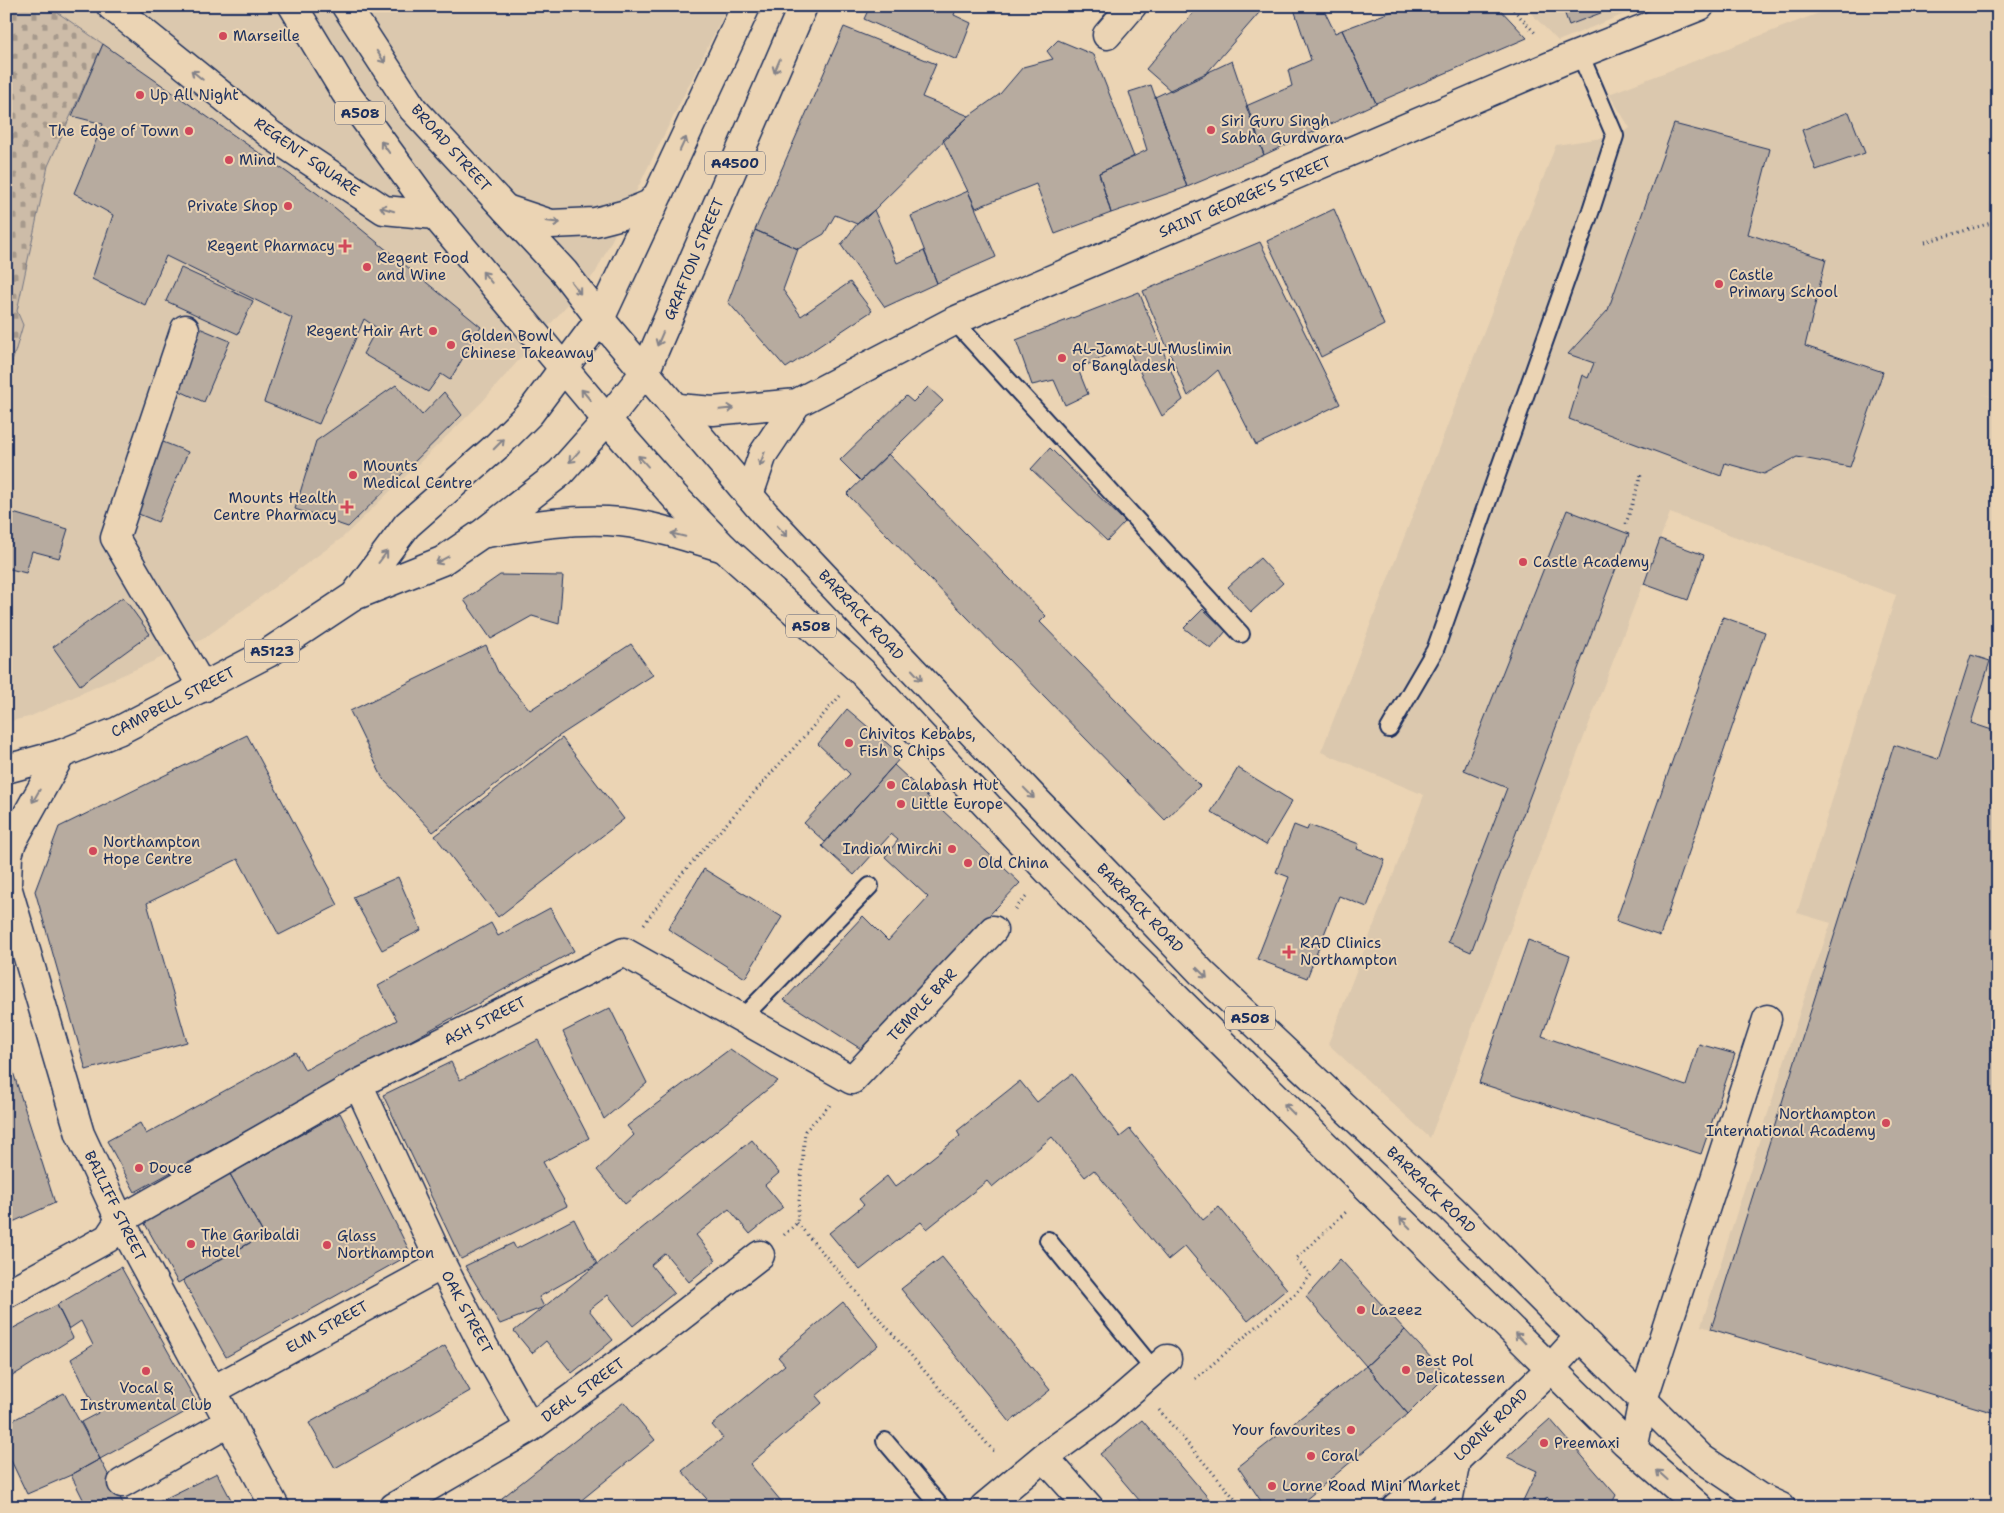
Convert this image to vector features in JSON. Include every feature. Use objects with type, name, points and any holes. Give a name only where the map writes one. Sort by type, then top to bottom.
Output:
[{"type":"main road","name":"A508","points":[[293,6],[345,92],[435,215],[607,420],[675,497],[724,548],[862,672],[1050,873],[1633,1450],[1699,1507]]},
{"type":"main road","name":"BROAD STREET","points":[[346,6],[414,109],[550,258]]},
{"type":"main road","points":[[600,319],[746,6]]},
{"type":"main road","name":"GRAFTON STREET","points":[[607,420],[645,372],[803,6]]},
{"type":"main road","points":[[1107,35],[1132,6]]},
{"type":"main road","name":"SAINT GEORGE'S STREET","points":[[678,408],[713,411],[796,403],[954,321],[1580,54],[1700,6]]},
{"type":"main road","name":"REGENT SQUARE","points":[[116,10],[272,135],[384,210],[435,215]]},
{"type":"main road","points":[[506,208],[551,224],[595,222],[626,214],[650,204],[662,188]]},
{"type":"main road","name":"BARRACK ROAD","points":[[550,258],[766,515],[1202,974],[1445,1203],[1701,1458],[1760,1497],[1781,1507]]},
{"type":"main road","name":"CAMPBELL STREET","points":[[354,596],[407,525],[497,446],[530,413],[600,319]]},
{"type":"main road","points":[[185,329],[115,538],[203,688]]},
{"type":"main road","name":"SAINT GEORGE'S STREET","points":[[749,495],[763,454],[796,403]]},
{"type":"main road","name":"CAMPBELL STREET","points":[[6,769],[61,754],[118,731],[268,654],[354,596],[442,561],[483,533],[560,473],[607,420]]},
{"type":"main road","points":[[483,533],[528,526],[602,521],[623,522],[681,535],[724,548]]},
{"type":"main road","name":"BAILIFF STREET","points":[[61,754],[12,842],[8,855],[6,883],[80,1134],[120,1220],[275,1507]]},
{"type":"main road","name":"TEMPLE BAR","points":[[852,1080],[993,930]]},
{"type":"main road","points":[[624,952],[852,1080]]},
{"type":"main road","name":"ASH STREET","points":[[120,1220],[358,1084],[624,952]]},
{"type":"main road","points":[[1633,1450],[1643,1400],[1767,1019]]},
{"type":"main road","name":"OAK STREET","points":[[358,1084],[442,1265],[483,1345],[530,1428]]},
{"type":"main road","points":[[6,1294],[108,1238],[120,1220]]},
{"type":"main road","name":"DEAL STREET","points":[[394,1507],[530,1428],[635,1352],[760,1255]]},
{"type":"main road","name":"ELM STREET","points":[[213,1390],[442,1265]]},
{"type":"main road","name":"LORNE ROAD","points":[[1396,1507],[1456,1460],[1551,1368],[1580,1336]]},
{"type":"main road","points":[[984,1507],[1044,1456],[1105,1413],[1153,1371]]},
{"type":"main road","points":[[122,1483],[230,1422]]},
{"type":"main road","points":[[1044,1456],[1089,1507]]},
{"type":"main road","points":[[1448,1507],[1456,1460]]},
{"type":"lane","points":[[1389,729],[1435,650],[1591,210],[1615,136],[1580,54]]},
{"type":"lane","points":[[954,321],[1241,634]]},
{"type":"lane","points":[[742,1018],[870,886]]},
{"type":"lane","points":[[1048,1240],[1153,1371]]},
{"type":"lane","points":[[885,1440],[941,1507]]},
{"type":"path","points":[[1925,242],[1998,221]]},
{"type":"path","points":[[1626,524],[1641,475]]},
{"type":"path","points":[[624,952],[679,877],[862,672]]},
{"type":"path","points":[[993,930],[1050,873]]},
{"type":"path","points":[[852,1080],[805,1131],[798,1224],[1018,1479]]},
{"type":"path","points":[[1189,1384],[1295,1294],[1311,1275],[1296,1259],[1370,1189]]},
{"type":"path","points":[[760,1255],[798,1224]]},
{"type":"path","points":[[1153,1371],[1159,1409],[1242,1507]]},
{"type":"path","points":[[1159,1409],[1166,1403]]},
{"type":"shaded area","points":[[6,6],[728,6],[596,272],[482,402],[342,538],[203,639],[29,717],[6,722]]},
{"type":"shaded area","points":[[1524,6],[1644,6],[1558,41]]},
{"type":"shaded area","name":"Castle Academy","points":[[1837,6],[1998,6],[1998,398],[1982,394],[1998,399],[1998,1414],[1701,1326],[1803,1002],[1831,923],[1797,913],[1896,595],[1670,513],[1430,1138],[1328,1044],[1424,795],[1321,752],[1556,145],[1615,136],[1630,128],[1609,94]]},
{"type":"green space","points":[[6,6],[48,6],[103,44],[48,166],[17,311],[23,325],[6,383]]},
{"type":"building","points":[[870,6],[957,6],[954,15],[971,23],[957,60],[864,19]]},
{"type":"building","points":[[1199,6],[1265,6],[1205,75],[1171,91],[1146,69]]},
{"type":"building","points":[[1293,6],[1322,6],[1335,33],[1342,30],[1376,103],[1264,155],[1246,106],[1292,86],[1288,70],[1311,60]]},
{"type":"building","points":[[1406,6],[1497,6],[1527,38],[1376,103],[1342,30]]},
{"type":"building","points":[[1562,6],[1619,6],[1569,25]]},
{"type":"building","points":[[844,27],[936,64],[922,97],[969,116],[868,216],[857,224],[835,215],[824,234],[798,249],[755,230]]},
{"type":"building","points":[[1058,40],[1094,55],[1134,157],[1099,173],[1111,213],[1055,234],[1036,184],[976,208],[943,140],[969,116],[1000,94],[1023,67],[1053,59],[1047,51]]},
{"type":"building","points":[[103,44],[318,194],[481,327],[450,380],[441,374],[428,392],[363,354],[377,328],[364,319],[319,424],[264,402],[292,318],[166,256],[145,305],[92,279],[113,215],[74,193],[103,124],[72,116]]},
{"type":"building","name":"Siri Guru Singh Sabha Gurdwara","points":[[1232,61],[1264,155],[1187,187],[1155,97]]},
{"type":"building","points":[[1151,85],[1187,187],[1111,213],[1099,173],[1147,150],[1129,92]]},
{"type":"building","points":[[1849,112],[1865,153],[1816,170],[1802,130]]},
{"type":"building","name":"Castle Primary School","points":[[1674,124],[1770,149],[1748,234],[1826,259],[1805,346],[1883,372],[1850,467],[1797,457],[1764,474],[1725,463],[1721,476],[1569,419],[1582,375],[1588,378],[1594,363],[1568,354],[1608,310]]},
{"type":"building","points":[[968,191],[996,257],[937,283],[911,216]]},
{"type":"building","points":[[1334,209],[1384,325],[1321,357],[1267,241]]},
{"type":"building","points":[[874,210],[897,263],[924,251],[937,283],[885,307],[841,245],[857,224]]},
{"type":"building","points":[[755,230],[798,249],[783,290],[801,316],[850,282],[872,311],[786,368],[728,302]]},
{"type":"building","points":[[1260,242],[1340,404],[1256,445],[1218,370],[1188,396],[1143,291]]},
{"type":"building","points":[[181,268],[253,301],[238,334],[166,301]]},
{"type":"building","name":"AL-Jamat-Ul-Muslimin of Bangladesh","points":[[1139,292],[1183,400],[1162,416],[1127,346],[1078,369],[1088,394],[1065,405],[1054,380],[1032,385],[1016,340]]},
{"type":"building","points":[[197,327],[230,341],[204,402],[171,387]]},
{"type":"building","name":"Mounts Medical Centre","points":[[396,385],[422,415],[444,392],[462,415],[348,527],[295,509],[316,441]]},
{"type":"building","points":[[928,387],[943,401],[861,481],[840,460],[906,396],[913,402]]},
{"type":"building","points":[[158,440],[188,452],[158,522],[129,510]]},
{"type":"building","points":[[1050,448],[1125,522],[1107,541],[1031,469]]},
{"type":"building","points":[[888,454],[1046,616],[1040,622],[1200,786],[1165,820],[847,494]]},
{"type":"building","points":[[1567,510],[1629,534],[1471,952],[1448,942],[1507,788],[1464,770]]},
{"type":"building","points":[[6,511],[68,529],[59,558],[32,551],[26,573],[6,568],[8,540],[6,539]]},
{"type":"building","points":[[1660,539],[1704,555],[1688,600],[1644,584]]},
{"type":"building","points":[[1260,558],[1283,583],[1251,612],[1228,587]]},
{"type":"building","points":[[500,575],[563,576],[559,624],[532,616],[491,639],[464,600]]},
{"type":"building","points":[[123,597],[150,634],[80,685],[53,647]]},
{"type":"building","points":[[1203,609],[1226,631],[1211,649],[1184,628]]},
{"type":"building","points":[[1723,617],[1765,632],[1660,936],[1616,921]]},
{"type":"building","points":[[631,644],[653,675],[556,738],[433,832],[383,779],[350,711],[486,645],[498,672],[530,710]]},
{"type":"building","name":"Northampton International Academy","points":[[1971,655],[1990,661],[1971,723],[1998,732],[1998,1414],[1711,1329],[1894,745],[1938,759]]},
{"type":"building","points":[[847,709],[902,756],[825,842],[804,823],[850,774],[818,744]]},
{"type":"building","points":[[247,735],[338,905],[279,935],[238,859],[147,903],[187,1042],[86,1070],[35,891],[59,827]]},
{"type":"building","points":[[562,738],[624,819],[498,917],[435,836]]},
{"type":"building","points":[[894,765],[1020,883],[861,1049],[784,1000],[863,916],[888,941],[928,897],[885,857],[898,840],[891,834],[854,875],[822,846]]},
{"type":"building","points":[[1238,768],[1292,801],[1266,845],[1211,812]]},
{"type":"building","points":[[1294,825],[1307,830],[1309,825],[1359,844],[1357,849],[1385,860],[1367,907],[1339,896],[1307,978],[1257,959],[1289,877],[1276,872]]},
{"type":"building","points":[[704,869],[782,917],[745,978],[668,929]]},
{"type":"building","points":[[398,877],[421,930],[382,950],[353,897]]},
{"type":"building","points":[[550,908],[574,951],[135,1192],[107,1141],[140,1123],[146,1134],[295,1052],[305,1070],[397,1020],[378,986],[491,923],[498,936]]},
{"type":"building","points":[[1528,940],[1570,956],[1542,1036],[1686,1086],[1699,1044],[1735,1054],[1701,1154],[1479,1083]]},
{"type":"building","points":[[610,1008],[647,1083],[604,1119],[563,1032]]},
{"type":"building","points":[[538,1040],[589,1138],[543,1162],[567,1206],[461,1259],[383,1095],[451,1062],[460,1080]]},
{"type":"building","points":[[730,1049],[778,1081],[625,1204],[597,1170],[634,1135],[627,1126]]},
{"type":"building","points":[[6,1050],[55,1203],[6,1225]]},
{"type":"building","points":[[1072,1074],[1120,1137],[1130,1129],[1203,1220],[1219,1207],[1287,1289],[1248,1321],[1185,1246],[1168,1260],[1094,1170],[1085,1177],[1052,1137],[992,1187],[987,1181],[927,1229],[921,1222],[860,1270],[829,1233],[864,1205],[859,1199],[887,1176],[895,1187],[960,1136],[957,1131],[1020,1081],[1037,1102]]},
{"type":"building","name":"Glass Northampton","points":[[340,1113],[411,1254],[226,1357],[183,1280],[264,1235],[230,1174]]},
{"type":"building","points":[[752,1140],[779,1173],[765,1185],[783,1207],[750,1234],[729,1209],[696,1235],[716,1260],[689,1282],[665,1253],[651,1265],[674,1293],[633,1326],[608,1295],[589,1310],[613,1340],[572,1373],[546,1341],[532,1353],[514,1331]]},
{"type":"building","points":[[230,1174],[264,1235],[178,1283],[144,1222]]},
{"type":"building","points":[[574,1219],[597,1264],[539,1297],[544,1307],[500,1324],[465,1266],[513,1243],[516,1249]]},
{"type":"building","points":[[942,1257],[1050,1390],[1010,1422],[901,1289]]},
{"type":"building","points":[[1340,1259],[1405,1330],[1366,1366],[1306,1297]]},
{"type":"building","points":[[121,1267],[198,1405],[100,1459],[81,1422],[98,1413],[71,1359],[93,1345],[81,1321],[69,1329],[57,1305]]},
{"type":"building","points":[[843,1302],[878,1345],[816,1396],[822,1403],[750,1464],[786,1507],[714,1507],[682,1471],[723,1438],[712,1425],[785,1365],[778,1357]]},
{"type":"building","points":[[57,1305],[73,1338],[6,1380],[6,1332]]},
{"type":"building","name":"Best Pol Delicatessen","points":[[1405,1330],[1447,1375],[1408,1414],[1366,1366]]},
{"type":"building","points":[[445,1346],[470,1391],[335,1468],[309,1423]]},
{"type":"building","points":[[1366,1366],[1408,1414],[1297,1507],[1265,1507],[1238,1467]]},
{"type":"building","points":[[64,1393],[100,1459],[71,1475],[27,1494],[6,1450],[6,1424]]},
{"type":"building","points":[[624,1402],[655,1440],[573,1507],[509,1507],[502,1498]]},
{"type":"building","points":[[1550,1419],[1616,1495],[1610,1507],[1556,1507],[1547,1497],[1542,1507],[1520,1507],[1537,1471],[1507,1457]]},
{"type":"building","points":[[1142,1420],[1216,1507],[1145,1507],[1100,1454]]},
{"type":"building","points":[[100,1459],[125,1507],[87,1507],[71,1475]]},
{"type":"building","points":[[217,1473],[235,1507],[148,1507]]},
{"type":"place","name":"Marseille","points":[[223,36]]},
{"type":"place","name":"Up All Night","points":[[140,95]]},
{"type":"place","name":"Siri Guru Singh Sabha Gurdwara","points":[[1211,130]]},
{"type":"place","name":"The Edge of Town","points":[[189,131]]},
{"type":"place","name":"Mind","points":[[229,160]]},
{"type":"place","name":"Private Shop","points":[[288,206]]},
{"type":"place","name":"Regent Pharmacy","points":[[345,246]]},
{"type":"place","name":"Regent Food and Wine","points":[[367,267]]},
{"type":"place","name":"Castle Primary School","points":[[1719,284]]},
{"type":"place","name":"Regent Hair Art","points":[[433,331]]},
{"type":"place","name":"Golden Bowl Chinese Takeaway","points":[[451,345]]},
{"type":"place","name":"AL-Jamat-Ul-Muslimin of Bangladesh","points":[[1062,358]]},
{"type":"place","name":"Mounts Medical Centre","points":[[353,475]]},
{"type":"place","name":"Mounts Health Centre Pharmacy","points":[[347,507]]},
{"type":"place","name":"Castle Academy","points":[[1523,562]]},
{"type":"place","name":"Chivitos Kebabs, Fish & Chips","points":[[849,743]]},
{"type":"place","name":"Calabash Hut","points":[[891,785]]},
{"type":"place","name":"Little Europe","points":[[901,804]]},
{"type":"place","name":"Indian Mirchi","points":[[952,849]]},
{"type":"place","name":"Northampton Hope Centre","points":[[93,851]]},
{"type":"place","name":"Old China","points":[[968,863]]},
{"type":"place","name":"RAD Clinics Northampton","points":[[1289,952]]},
{"type":"place","name":"Northampton International Academy","points":[[1886,1123]]},
{"type":"place","name":"Douce","points":[[139,1168]]},
{"type":"place","name":"The Garibaldi Hotel","points":[[191,1244]]},
{"type":"place","name":"Glass Northampton","points":[[327,1245]]},
{"type":"place","name":"Lazeez","points":[[1361,1310]]},
{"type":"place","name":"Best Pol Delicatessen","points":[[1406,1370]]},
{"type":"place","name":"Vocal & Instrumental Club","points":[[146,1371]]},
{"type":"place","name":"Your favourites","points":[[1351,1430]]},
{"type":"place","name":"Preemaxi","points":[[1544,1443]]},
{"type":"place","name":"Coral","points":[[1311,1456]]},
{"type":"place","name":"Lorne Road Mini Market","points":[[1272,1486]]}]
